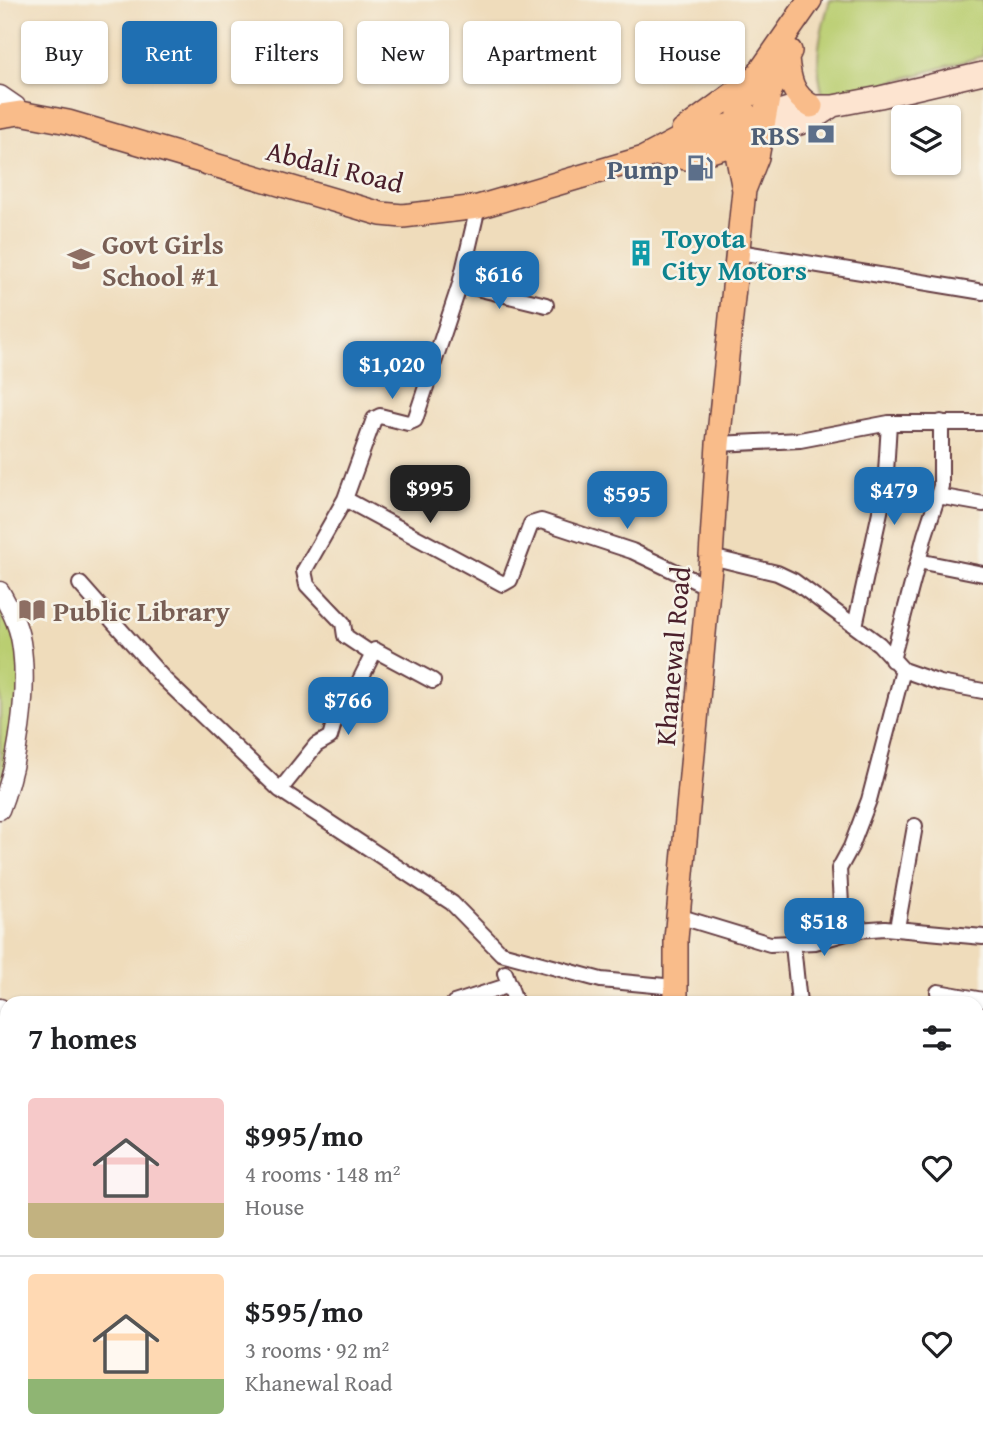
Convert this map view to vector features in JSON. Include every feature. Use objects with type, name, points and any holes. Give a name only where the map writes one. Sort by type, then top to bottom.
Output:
[{"type":"main road","points":[[749,130],[787,58],[810,0]]},
{"type":"main road","points":[[749,130],[739,110],[757,76],[823,0]]},
{"type":"main road","points":[[787,58],[794,90],[801,100],[822,106]]},
{"type":"main road","name":"Abdali Road","points":[[10,114],[68,122],[381,214],[403,216],[478,207],[657,154],[676,141],[749,130],[795,106],[822,106],[983,73]]},
{"type":"main road","points":[[657,154],[757,76]]},
{"type":"main road","name":"Khanewal Road","points":[[676,995],[678,916],[709,587],[718,444],[749,130]]},
{"type":"street","points":[[0,95],[16,106],[10,114]]},
{"type":"street","points":[[372,654],[345,636],[343,623],[304,578],[307,565],[345,499],[374,419],[380,416],[408,423],[415,420],[460,284],[478,207]]},
{"type":"street","points":[[739,252],[983,292]]},
{"type":"street","points":[[460,284],[546,305]]},
{"type":"street","points":[[836,935],[841,904],[839,869],[851,847],[869,800],[918,561],[938,496],[942,475],[941,422]]},
{"type":"street","points":[[718,444],[800,440],[889,423],[983,423]]},
{"type":"street","points":[[855,626],[885,489],[889,423]]},
{"type":"street","points":[[938,496],[983,504]]},
{"type":"street","points":[[345,499],[503,584],[510,580],[531,524],[541,520],[632,551],[709,587]]},
{"type":"street","points":[[711,558],[786,576],[879,643],[897,665],[940,683],[983,691]]},
{"type":"street","points":[[918,561],[983,574]]},
{"type":"street","points":[[80,584],[164,679],[280,790],[452,903],[501,953],[601,980],[676,995]]},
{"type":"street","points":[[0,591],[16,624],[21,643],[24,689],[10,780],[0,810]]},
{"type":"street","points":[[280,790],[316,745],[330,737],[335,719],[346,708],[372,654],[377,649],[433,681]]},
{"type":"street","points":[[897,928],[915,825]]},
{"type":"street","points":[[678,916],[770,944],[793,945],[857,930],[897,928],[983,937]]},
{"type":"street","points":[[793,945],[798,996]]},
{"type":"street","points":[[469,996],[507,979],[513,996]]},
{"type":"street","points":[[938,992],[960,996]]},
{"type":"green space","points":[[830,0],[983,0],[983,56],[842,96],[823,95],[818,58]]},
{"type":"green space","points":[[0,591],[16,624],[24,689],[0,796]]},
{"type":"place","name":"RBS","points":[[821,134]]},
{"type":"place","name":"Pump","points":[[700,168]]},
{"type":"place","name":"Toyota City Motors","points":[[641,253]]},
{"type":"place","name":"Govt Girls School #1","points":[[81,259]]},
{"type":"place","name":"Public Library","points":[[32,610]]}]
